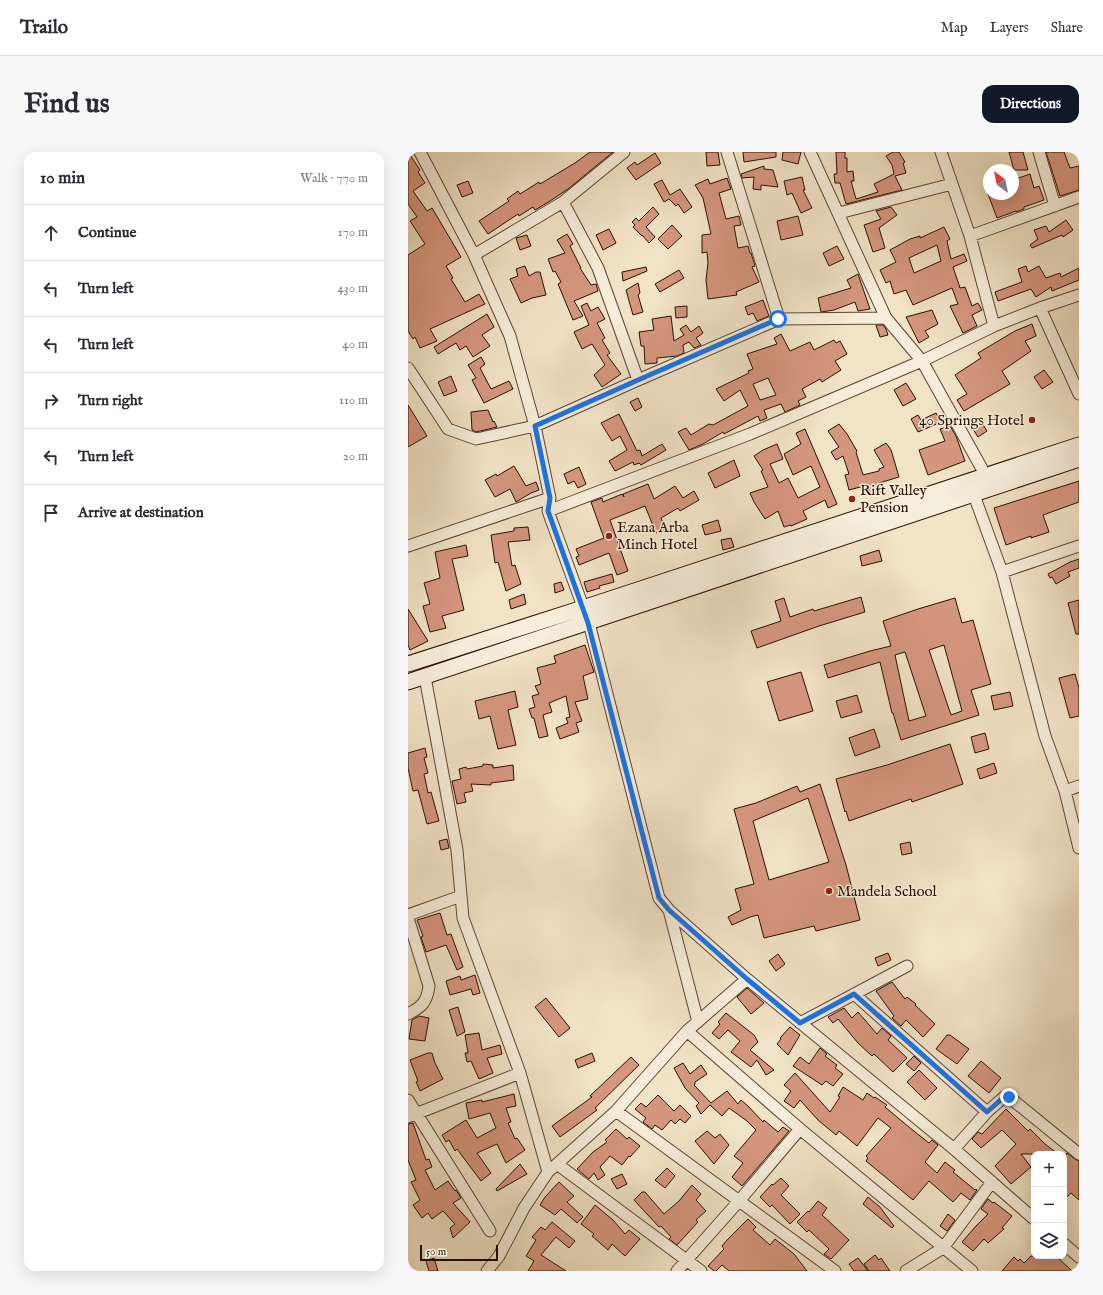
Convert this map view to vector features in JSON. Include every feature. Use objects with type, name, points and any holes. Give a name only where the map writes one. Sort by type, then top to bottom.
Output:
[{"type":"street","points":[[420,152],[474,255],[510,336],[535,426],[550,498],[548,511],[584,608],[659,898],[669,910],[747,979],[954,1149],[1031,1216]]},
{"type":"street","points":[[474,255],[563,202],[624,152]]},
{"type":"street","points":[[727,152],[778,319]]},
{"type":"street","points":[[810,152],[886,318],[922,361],[986,476]]},
{"type":"street","points":[[941,152],[970,236],[994,326]]},
{"type":"street","points":[[1039,152],[1055,206]]},
{"type":"street","points":[[839,213],[952,184]]},
{"type":"street","points":[[970,236],[1079,197]]},
{"type":"street","points":[[563,202],[598,268],[638,380]]},
{"type":"street","points":[[548,511],[750,434],[922,361],[994,326],[1079,294]]},
{"type":"street","points":[[1040,308],[1079,394]]},
{"type":"street","points":[[408,368],[448,430],[476,439],[535,426],[778,319],[886,318]]},
{"type":"street","points":[[408,664],[584,608],[1079,445]]},
{"type":"street","points":[[408,682],[1079,459]]},
{"type":"street","points":[[974,495],[1002,572],[1045,736],[1065,791],[1079,848]]},
{"type":"street","points":[[408,546],[550,498]]},
{"type":"street","points":[[1002,572],[1079,546]]},
{"type":"street","points":[[425,677],[457,850],[463,918],[520,1073],[548,1172]]},
{"type":"street","points":[[1065,791],[1079,786]]},
{"type":"street","points":[[408,1014],[423,1005],[428,994],[428,986],[408,916],[461,896]]},
{"type":"street","points":[[669,910],[698,1022]]},
{"type":"street","points":[[800,1023],[907,966]]},
{"type":"street","points":[[487,1271],[499,1256],[524,1208],[548,1172],[616,1111],[687,1031],[747,979]]},
{"type":"street","points":[[854,994],[987,1112]]},
{"type":"street","points":[[687,1031],[800,1129],[972,1271]]},
{"type":"street","points":[[413,1115],[520,1073]]},
{"type":"street","points":[[954,1149],[987,1112],[1004,1097],[1009,1097],[1079,1154]]},
{"type":"street","points":[[408,1100],[413,1115],[490,1231]]},
{"type":"street","points":[[616,1111],[834,1271]]},
{"type":"street","points":[[677,1271],[800,1129]]},
{"type":"street","points":[[558,1164],[701,1271]]},
{"type":"street","points":[[906,1271],[944,1248],[992,1182]]},
{"type":"street","points":[[1067,1247],[1079,1257]]},
{"type":"building","points":[[408,152],[420,170],[418,172],[425,183],[413,191],[427,211],[432,208],[461,257],[446,266],[453,278],[451,279],[465,302],[479,294],[485,304],[430,329],[437,341],[420,348],[415,337],[413,339],[408,331],[408,255],[425,244],[410,221],[417,217],[408,204]]},
{"type":"building","points":[[590,152],[613,152],[568,189],[550,201],[535,210],[533,207],[519,216],[518,214],[488,234],[479,221],[509,201],[507,199],[518,191],[520,194],[539,182],[540,184]]},
{"type":"building","points":[[706,152],[718,152],[720,165],[707,166]]},
{"type":"building","points":[[743,152],[776,152],[776,157],[744,162]]},
{"type":"building","points":[[783,152],[801,152],[798,164],[782,160]]},
{"type":"building","points":[[836,152],[845,152],[845,158],[847,158],[847,172],[853,171],[854,181],[851,181],[856,199],[878,192],[874,184],[894,174],[892,165],[886,156],[893,152],[899,152],[905,162],[903,163],[906,173],[895,176],[902,190],[846,204],[840,183],[835,183],[834,174],[837,174]]},
{"type":"building","points":[[1009,152],[1023,152],[1028,170],[1019,170],[1019,164],[1012,164]]},
{"type":"building","points":[[1046,152],[1064,152],[1070,168],[1079,166],[1079,190],[1060,196]]},
{"type":"building","points":[[655,153],[661,163],[636,180],[627,168],[635,162],[637,165]]},
{"type":"building","points":[[764,166],[764,169],[773,170],[778,187],[761,185],[761,190],[753,189],[754,177],[742,178],[741,174]]},
{"type":"building","points":[[1030,174],[1034,188],[1039,186],[1044,200],[1024,207],[1024,209],[997,218],[990,200],[1019,200],[1019,178]]},
{"type":"building","points":[[802,177],[805,190],[803,190],[812,208],[801,213],[792,193],[787,195],[784,181]]},
{"type":"building","points":[[727,178],[731,189],[719,193],[726,219],[739,216],[741,225],[734,226],[738,248],[748,246],[755,266],[752,267],[759,282],[736,292],[737,295],[708,299],[706,280],[708,263],[707,252],[702,253],[702,235],[711,234],[703,198],[695,185],[708,179],[710,184]]},
{"type":"building","points":[[662,180],[670,195],[680,189],[692,207],[684,213],[678,204],[676,206],[669,199],[664,202],[654,184]]},
{"type":"building","points":[[468,181],[473,193],[462,197],[457,185]]},
{"type":"building","points":[[653,207],[659,214],[646,227],[655,237],[649,243],[633,227],[635,225],[632,222],[636,218],[639,221]]},
{"type":"building","points":[[891,207],[897,215],[879,228],[885,248],[873,252],[864,225],[881,219],[876,211]]},
{"type":"building","points":[[798,216],[803,235],[781,240],[777,221]]},
{"type":"building","points":[[1066,220],[1073,230],[1063,237],[1062,235],[1032,248],[1030,245],[1038,239],[1034,230],[1046,226],[1049,232]]},
{"type":"building","points":[[672,225],[682,236],[668,249],[658,239]]},
{"type":"building","points":[[944,227],[950,239],[947,241],[951,259],[964,254],[967,261],[953,267],[960,288],[965,287],[972,306],[978,303],[982,310],[972,315],[977,326],[963,333],[950,306],[958,304],[952,288],[913,305],[906,290],[894,294],[890,281],[886,283],[880,270],[896,262],[890,250],[910,239],[920,236],[920,238]],"holes":[[[937,245],[941,261],[914,273],[909,258]]]},
{"type":"building","points":[[609,229],[616,243],[603,250],[596,235]]},
{"type":"building","points":[[567,234],[573,244],[570,246],[580,268],[591,285],[596,284],[598,291],[574,301],[583,316],[573,320],[558,284],[561,282],[555,271],[553,272],[548,259],[565,253],[557,240]]},
{"type":"building","points":[[527,235],[531,246],[520,250],[516,238]]},
{"type":"building","points":[[837,246],[844,259],[829,266],[823,253]]},
{"type":"building","points":[[525,266],[529,276],[536,272],[540,272],[546,295],[532,298],[521,303],[510,279],[518,276],[516,269]]},
{"type":"building","points":[[1026,266],[1028,272],[1039,266],[1046,278],[1060,273],[1061,277],[1079,268],[1079,280],[1052,291],[1051,287],[1036,297],[1031,289],[998,301],[995,292],[1022,282],[1018,269]]},
{"type":"building","points":[[646,267],[647,271],[623,281],[622,272]]},
{"type":"building","points":[[679,270],[684,278],[660,292],[655,284]]},
{"type":"building","points":[[858,274],[870,309],[858,311],[855,302],[834,310],[821,312],[818,298],[851,288],[847,280]]},
{"type":"building","points":[[638,283],[640,293],[638,295],[643,312],[633,315],[626,290]]},
{"type":"building","points":[[763,300],[769,316],[757,321],[753,313],[748,315],[745,307]]},
{"type":"building","points":[[587,303],[591,311],[598,307],[605,319],[597,323],[605,338],[602,340],[610,353],[607,355],[621,374],[602,387],[594,375],[605,365],[592,344],[582,349],[574,332],[589,325],[581,306]]},
{"type":"building","points":[[687,306],[687,317],[676,318],[675,307]]},
{"type":"building","points":[[932,310],[938,324],[925,331],[929,337],[919,343],[906,317]]},
{"type":"building","points":[[487,314],[494,327],[482,335],[490,346],[473,357],[466,346],[460,350],[456,343],[438,354],[434,347]]},
{"type":"building","points":[[671,316],[674,341],[684,335],[680,329],[686,325],[691,332],[699,326],[703,333],[696,338],[701,345],[694,348],[689,342],[683,345],[684,353],[677,356],[657,358],[657,363],[645,364],[644,346],[641,346],[639,332],[654,330],[652,319]]},
{"type":"building","points":[[1032,324],[1036,336],[1025,341],[1031,351],[1002,371],[1010,384],[964,411],[957,400],[967,394],[955,375],[981,358],[978,353],[1015,331]]},
{"type":"building","points":[[876,325],[883,325],[888,335],[880,337]]},
{"type":"building","points":[[781,334],[790,351],[810,342],[814,350],[834,340],[836,343],[840,341],[847,354],[835,361],[841,370],[822,382],[820,379],[802,389],[806,397],[798,401],[800,405],[785,412],[781,404],[764,410],[767,418],[760,421],[758,416],[689,450],[678,432],[686,428],[691,435],[709,424],[713,425],[748,406],[740,390],[724,401],[716,389],[749,373],[748,371],[753,369],[747,354],[777,344],[774,338]],"holes":[[[768,378],[776,395],[760,400],[753,384]]]},
{"type":"building","points":[[481,357],[485,364],[480,368],[491,389],[509,381],[513,389],[484,403],[472,380],[476,378],[468,365]]},
{"type":"building","points":[[1044,370],[1053,382],[1042,389],[1034,377]]},
{"type":"building","points":[[451,376],[457,391],[444,396],[438,382]]},
{"type":"building","points":[[906,383],[916,399],[903,406],[894,390]]},
{"type":"building","points":[[638,398],[642,407],[635,411],[630,402]]},
{"type":"building","points":[[408,405],[427,436],[408,447]]},
{"type":"building","points":[[488,410],[497,427],[476,432],[472,430],[471,412]]},
{"type":"building","points":[[936,413],[941,422],[918,432],[911,419],[918,415],[921,420]]},
{"type":"building","points":[[619,414],[637,451],[640,450],[642,456],[662,444],[666,450],[641,465],[639,463],[634,465],[633,462],[615,471],[609,461],[627,450],[620,436],[612,441],[601,423]]},
{"type":"building","points":[[980,420],[987,431],[978,437],[971,426]]},
{"type":"building","points":[[839,424],[857,451],[856,452],[863,475],[879,471],[879,469],[884,467],[874,450],[886,443],[891,450],[899,477],[879,483],[882,492],[871,496],[868,485],[849,490],[845,475],[849,474],[843,456],[836,460],[831,452],[839,447],[828,431]]},
{"type":"building","points":[[950,426],[956,436],[965,461],[928,475],[919,450],[945,441],[940,429]]},
{"type":"building","points":[[805,429],[837,504],[828,508],[825,500],[803,511],[807,519],[791,526],[784,527],[778,511],[765,519],[750,493],[768,487],[761,471],[763,470],[754,456],[777,444],[783,459],[770,464],[779,483],[788,478],[798,498],[820,487],[811,466],[793,475],[784,454],[801,444],[796,433]]},
{"type":"building","points":[[734,460],[740,476],[715,488],[708,473]]},
{"type":"building","points":[[514,466],[526,486],[536,482],[539,490],[516,502],[510,489],[495,497],[485,480],[496,474],[497,476]]},
{"type":"building","points":[[579,467],[586,484],[578,488],[574,481],[568,484],[564,474]]},
{"type":"building","points":[[1079,481],[1079,502],[1043,515],[1049,532],[1031,538],[1031,536],[1006,545],[994,508]]},
{"type":"building","points":[[648,484],[654,499],[675,486],[683,498],[694,491],[699,500],[680,511],[678,508],[661,518],[666,529],[656,533],[645,506],[610,520],[628,571],[617,575],[609,553],[579,565],[576,557],[579,556],[576,549],[604,538],[591,502],[602,498],[603,502],[622,494],[624,497],[623,494]]},
{"type":"building","points":[[718,520],[721,531],[705,535],[702,525]]},
{"type":"building","points":[[528,527],[530,540],[508,542],[512,566],[515,565],[521,584],[506,591],[498,562],[495,563],[491,535],[514,531],[514,528]]},
{"type":"building","points":[[731,538],[734,547],[723,550],[721,540]]},
{"type":"building","points":[[466,545],[468,556],[452,559],[464,610],[442,616],[446,628],[430,632],[423,606],[430,604],[424,583],[440,578],[435,552]]},
{"type":"building","points":[[879,550],[882,561],[862,566],[860,556]]},
{"type":"building","points":[[1079,559],[1079,568],[1068,572],[1070,576],[1056,584],[1052,577],[1050,578],[1048,574],[1070,562]]},
{"type":"building","points":[[612,574],[614,582],[599,586],[600,588],[587,592],[584,582]]},
{"type":"building","points":[[561,582],[564,590],[555,593],[554,584]]},
{"type":"building","points":[[524,594],[526,604],[511,609],[509,600]]},
{"type":"building","points":[[861,597],[865,612],[819,626],[757,648],[751,631],[781,621],[775,601],[784,598],[790,617],[813,609],[814,611]]},
{"type":"building","points":[[955,598],[962,623],[973,620],[991,684],[971,690],[979,715],[901,740],[892,713],[880,662],[828,678],[824,665],[891,646],[883,621]],"holes":[[[944,645],[962,711],[951,715],[929,650]],[[905,652],[926,716],[909,721],[895,655]]]},
{"type":"building","points":[[1079,600],[1079,634],[1076,634],[1068,603]]},
{"type":"building","points":[[408,609],[428,641],[410,650],[408,645]]},
{"type":"building","points":[[585,645],[594,672],[583,676],[588,699],[575,702],[582,721],[576,723],[579,732],[560,739],[556,728],[568,723],[566,718],[570,717],[566,696],[549,703],[552,712],[543,715],[548,736],[539,738],[534,718],[532,718],[529,709],[535,707],[532,696],[539,694],[535,686],[541,684],[537,668],[556,663],[554,656]]},
{"type":"building","points":[[801,672],[813,711],[779,721],[767,682]]},
{"type":"building","points":[[1075,674],[1079,688],[1079,716],[1070,718],[1059,678]]},
{"type":"building","points":[[515,691],[518,707],[508,710],[516,745],[498,749],[490,716],[479,719],[475,701]]},
{"type":"building","points":[[1010,692],[1013,706],[994,710],[991,696]]},
{"type":"building","points":[[857,695],[862,712],[841,718],[836,701]]},
{"type":"building","points":[[874,729],[880,747],[855,756],[849,738]]},
{"type":"building","points":[[985,733],[989,749],[975,753],[971,737]]},
{"type":"building","points":[[950,744],[963,784],[912,802],[911,799],[849,821],[836,779],[887,765]]},
{"type":"building","points":[[425,748],[427,757],[424,758],[428,773],[424,774],[428,793],[431,792],[439,821],[427,824],[418,790],[413,791],[408,768],[408,753]]},
{"type":"building","points":[[994,763],[997,773],[980,779],[977,769]]},
{"type":"building","points":[[483,764],[493,765],[493,768],[513,765],[514,780],[491,783],[491,785],[471,784],[473,791],[464,793],[466,802],[457,804],[452,781],[461,779],[459,769],[483,766]]},
{"type":"building","points":[[820,784],[846,865],[860,920],[816,931],[814,926],[764,938],[758,915],[732,925],[728,917],[741,910],[735,889],[754,884],[734,809],[756,803],[797,786],[800,792]],"holes":[[[808,798],[829,862],[769,880],[753,821]]]},
{"type":"building","points":[[447,839],[449,848],[441,850],[439,841]]},
{"type":"building","points":[[910,842],[912,853],[902,855],[900,844]]},
{"type":"building","points":[[440,913],[447,935],[451,934],[463,967],[457,970],[446,945],[426,952],[421,937],[423,936],[417,920]]},
{"type":"building","points":[[888,953],[891,960],[878,966],[875,958]]},
{"type":"building","points":[[778,954],[785,964],[776,971],[769,961]]},
{"type":"building","points":[[475,975],[480,993],[473,995],[471,989],[450,995],[446,981],[460,976],[461,980]]},
{"type":"building","points":[[892,982],[905,999],[907,997],[916,1004],[915,1005],[935,1024],[923,1037],[906,1020],[901,1026],[892,1018],[894,1016],[876,991]]},
{"type":"building","points":[[747,988],[764,1003],[751,1014],[737,997]]},
{"type":"building","points":[[546,998],[570,1028],[559,1037],[535,1007]]},
{"type":"building","points":[[458,1007],[465,1032],[457,1036],[449,1010]]},
{"type":"building","points":[[844,1008],[852,1018],[858,1012],[877,1034],[882,1028],[891,1036],[888,1040],[907,1058],[893,1072],[874,1054],[872,1056],[858,1043],[838,1019],[833,1023],[828,1017]]},
{"type":"building","points":[[726,1013],[754,1035],[758,1042],[750,1050],[774,1070],[766,1075],[757,1060],[751,1067],[731,1052],[740,1041],[728,1030],[719,1039],[712,1033],[720,1024],[718,1022]]},
{"type":"building","points":[[419,1016],[429,1018],[425,1041],[409,1039],[412,1020]]},
{"type":"building","points":[[790,1027],[800,1035],[788,1055],[777,1044],[781,1039],[780,1038]]},
{"type":"building","points":[[479,1033],[482,1050],[500,1045],[502,1054],[487,1058],[493,1073],[479,1079],[471,1061],[467,1062],[465,1053],[468,1053],[465,1035]]},
{"type":"building","points":[[947,1035],[950,1035],[969,1049],[957,1064],[936,1049]]},
{"type":"building","points":[[820,1048],[827,1054],[825,1056],[837,1065],[835,1068],[843,1074],[833,1086],[826,1081],[822,1085],[793,1066],[800,1057],[809,1064]]},
{"type":"building","points":[[428,1053],[432,1053],[443,1079],[420,1091],[410,1060]]},
{"type":"building","points":[[592,1053],[595,1061],[578,1068],[575,1060]]},
{"type":"building","points":[[914,1056],[921,1063],[914,1071],[906,1064]]},
{"type":"building","points":[[631,1057],[639,1065],[595,1108],[597,1110],[560,1137],[552,1126],[592,1097],[590,1096]]},
{"type":"building","points":[[981,1061],[1001,1078],[989,1093],[968,1076]]},
{"type":"building","points":[[683,1063],[690,1074],[701,1065],[707,1074],[695,1082],[694,1085],[711,1103],[727,1091],[738,1104],[741,1100],[763,1122],[764,1120],[778,1132],[783,1127],[789,1131],[742,1186],[732,1177],[743,1163],[734,1156],[756,1130],[747,1121],[729,1108],[722,1116],[710,1105],[701,1114],[696,1106],[699,1103],[685,1088],[674,1068]]},
{"type":"building","points":[[919,1070],[937,1088],[925,1100],[907,1082]]},
{"type":"building","points":[[795,1073],[830,1112],[840,1097],[838,1096],[843,1087],[863,1100],[867,1093],[874,1098],[875,1097],[887,1105],[885,1107],[929,1143],[932,1140],[938,1145],[925,1162],[937,1173],[945,1162],[955,1170],[953,1172],[977,1190],[970,1200],[961,1193],[953,1202],[929,1181],[913,1200],[866,1161],[868,1158],[866,1156],[891,1128],[878,1118],[857,1146],[839,1131],[836,1135],[818,1120],[800,1100],[794,1108],[784,1101],[791,1091],[784,1085]]},
{"type":"building","points":[[514,1094],[516,1106],[506,1108],[511,1122],[508,1123],[515,1139],[517,1138],[525,1150],[506,1163],[497,1144],[477,1153],[491,1173],[481,1181],[457,1149],[455,1151],[449,1140],[446,1142],[442,1135],[466,1120],[477,1138],[496,1128],[490,1113],[469,1119],[466,1103],[482,1100],[482,1102]]},
{"type":"building","points":[[658,1095],[674,1111],[680,1105],[691,1116],[685,1123],[680,1119],[675,1124],[671,1120],[662,1130],[655,1125],[652,1129],[643,1122],[646,1118],[635,1109],[641,1103],[646,1107]]},
{"type":"building","points":[[1006,1109],[1028,1131],[1030,1129],[1054,1151],[1031,1151],[1031,1154],[1021,1154],[1031,1167],[1011,1184],[995,1166],[1016,1144],[1002,1130],[981,1148],[972,1139],[978,1132],[982,1134]]},
{"type":"building","points":[[413,1123],[426,1160],[429,1159],[432,1167],[425,1170],[435,1190],[448,1181],[461,1198],[453,1203],[470,1222],[453,1238],[450,1228],[455,1224],[443,1211],[432,1219],[428,1213],[422,1218],[413,1205],[420,1200],[411,1182],[416,1180],[408,1160],[408,1124]]},
{"type":"building","points":[[616,1129],[627,1139],[629,1137],[640,1146],[622,1165],[610,1156],[600,1167],[605,1175],[598,1180],[594,1173],[589,1179],[577,1169],[593,1152],[607,1142],[605,1140]]},
{"type":"building","points":[[707,1131],[715,1138],[720,1134],[729,1145],[714,1164],[695,1141]]},
{"type":"building","points":[[1067,1153],[1079,1161],[1079,1200],[1071,1193],[1067,1197]]},
{"type":"building","points":[[520,1164],[527,1174],[497,1191],[496,1189]]},
{"type":"building","points":[[667,1168],[675,1176],[665,1188],[655,1180]]},
{"type":"building","points":[[622,1174],[627,1184],[617,1189],[611,1179]]},
{"type":"building","points":[[781,1178],[789,1186],[781,1195],[800,1214],[790,1224],[772,1205],[770,1207],[760,1197],[772,1184],[773,1185]]},
{"type":"building","points":[[559,1182],[574,1196],[567,1202],[583,1217],[577,1223],[561,1209],[555,1215],[540,1205],[545,1197]]},
{"type":"building","points":[[692,1185],[701,1194],[696,1200],[706,1211],[696,1220],[698,1222],[677,1245],[669,1239],[671,1237],[661,1226],[659,1227],[634,1200],[642,1192],[645,1192],[664,1214],[679,1201]]},
{"type":"building","points":[[868,1197],[880,1207],[894,1226],[892,1228],[863,1204]]},
{"type":"building","points":[[988,1199],[1012,1216],[1002,1228],[1004,1229],[988,1243],[984,1239],[973,1251],[962,1242],[988,1214],[981,1209]]},
{"type":"building","points":[[818,1201],[827,1208],[822,1215],[849,1240],[831,1259],[824,1254],[829,1249],[809,1230],[807,1232],[797,1222],[808,1211],[809,1212]]},
{"type":"building","points":[[595,1205],[613,1220],[625,1234],[629,1230],[640,1239],[625,1256],[612,1244],[608,1250],[592,1236],[594,1234],[581,1224]]},
{"type":"building","points":[[948,1214],[955,1220],[947,1231],[940,1226]]},
{"type":"building","points":[[748,1219],[756,1227],[753,1230],[770,1245],[775,1239],[794,1254],[807,1271],[729,1271],[722,1265],[714,1271],[708,1266],[724,1249],[722,1246]]},
{"type":"building","points":[[552,1222],[575,1241],[569,1248],[556,1237],[541,1255],[566,1271],[528,1271],[534,1261],[526,1256],[536,1240],[532,1237],[541,1227],[545,1230]]},
{"type":"building","points":[[875,1255],[879,1260],[881,1258],[890,1271],[869,1271],[864,1264]]},
{"type":"building","points":[[1031,1256],[1031,1259],[1059,1259],[1072,1271],[1002,1271],[1014,1257],[1018,1261],[1020,1259],[1024,1263]]},
{"type":"building","points":[[434,1258],[438,1271],[429,1271],[426,1261]]},
{"type":"building","points":[[858,1258],[868,1271],[854,1271],[849,1264]]},
{"type":"place","name":"40 Springs Hotel","points":[[1032,420]]},
{"type":"place","name":"Rift Valley Pension","points":[[852,499]]},
{"type":"place","name":"Ezana Arba Minch Hotel","points":[[609,536]]},
{"type":"place","name":"Mandela School","points":[[829,891]]},
{"type":"route","points":[[778,319],[535,426],[550,498],[548,511],[584,608],[659,898],[669,910],[747,979],[800,1023],[854,994],[987,1112],[1004,1097],[1009,1097]]}]
